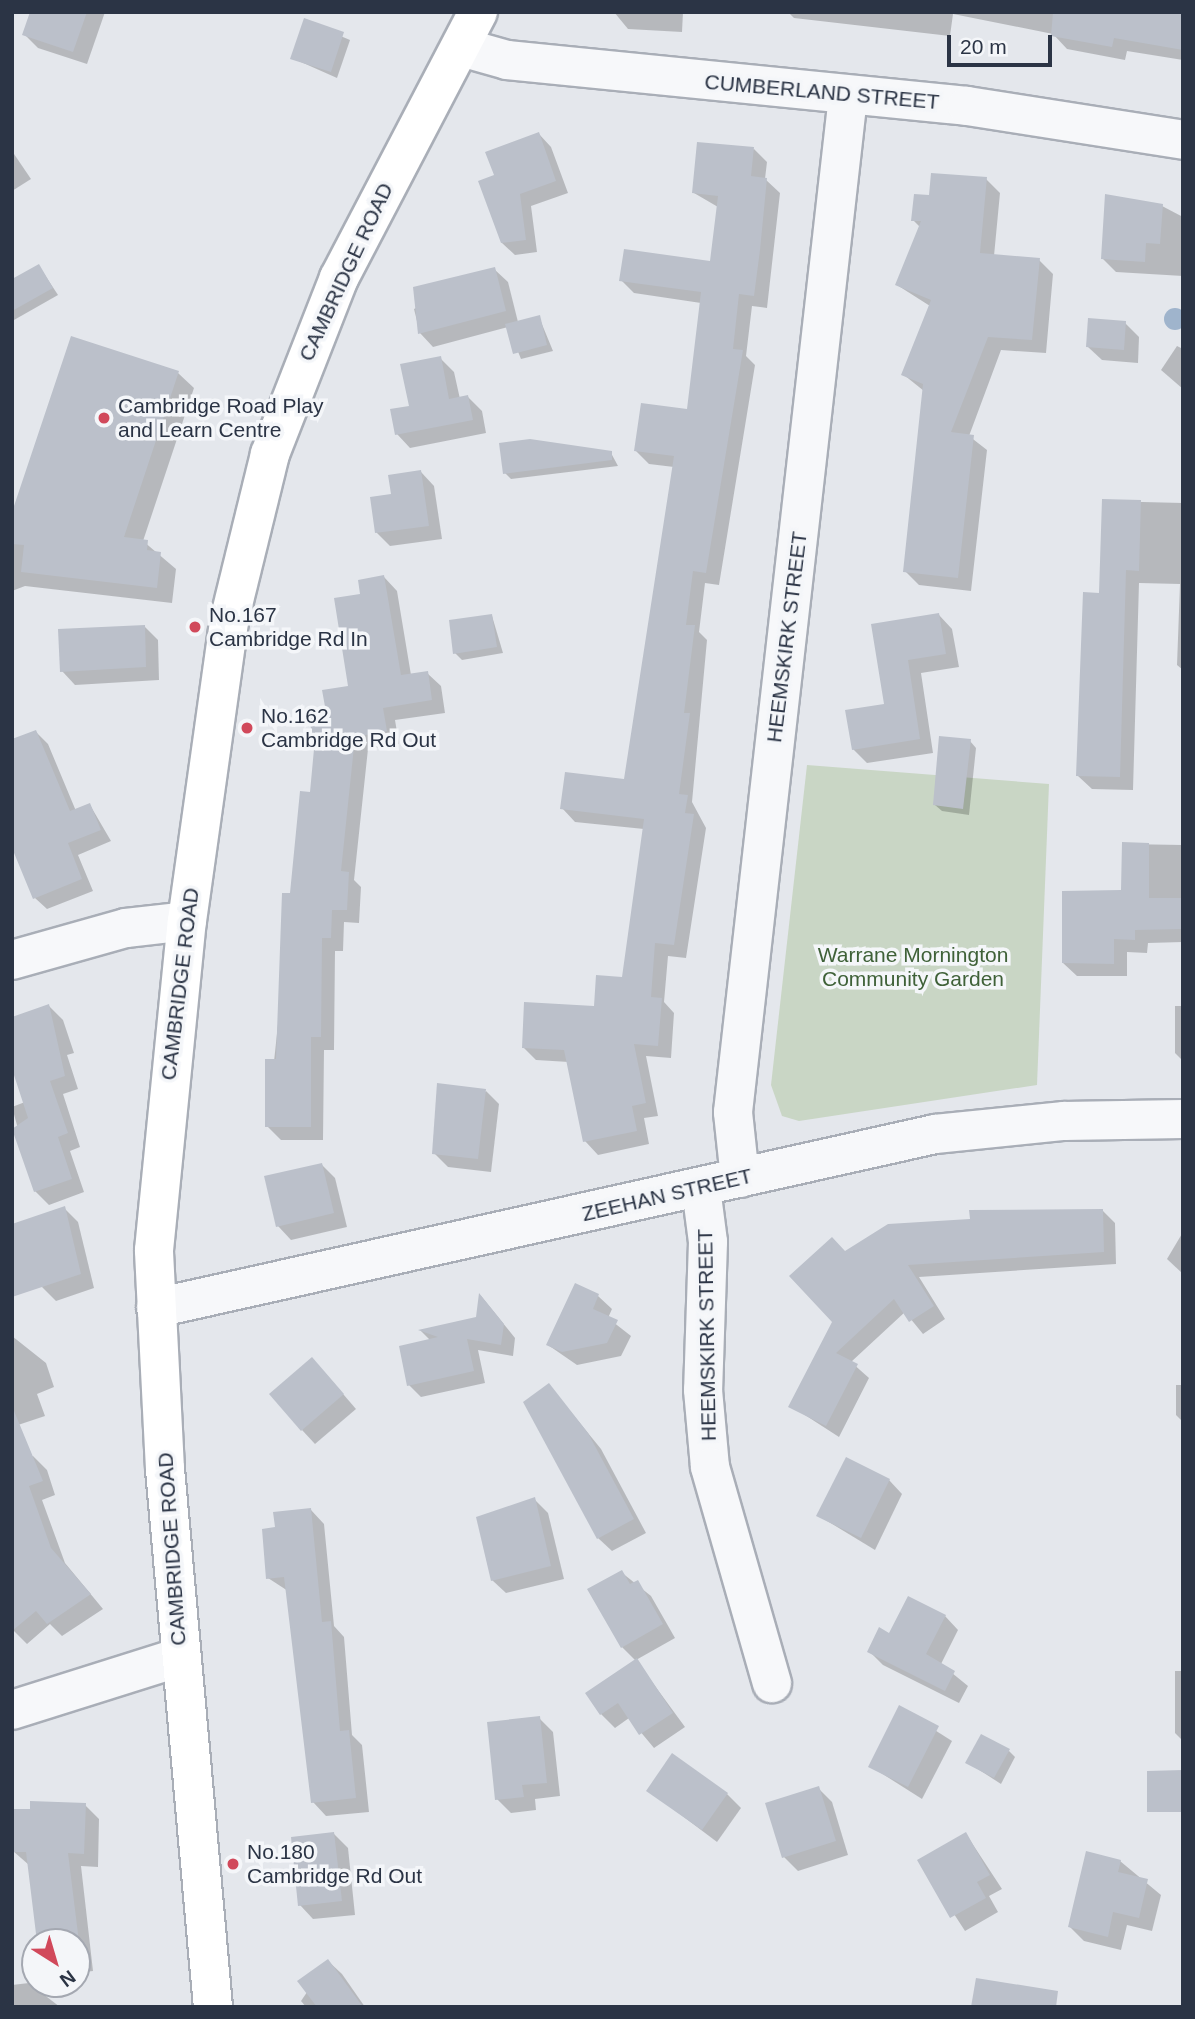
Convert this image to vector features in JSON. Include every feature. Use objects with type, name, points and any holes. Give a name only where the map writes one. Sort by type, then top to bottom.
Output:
[{"type":"main road","name":"CAMBRIDGE ROAD","points":[[213,2007],[180,1657],[156,1308],[158,1167],[187,922],[229,621],[267,463],[339,278],[478,12]]},
{"type":"street","name":"CUMBERLAND STREET","points":[[461,47],[507,60],[967,106],[1183,140]]},
{"type":"street","name":"HEEMSKIRK STREET","points":[[740,1178],[733,1112],[849,96]]},
{"type":"street","points":[[12,960],[126,928],[187,922]]},
{"type":"street","name":"ZEEHAN STREET","points":[[156,1308],[935,1135],[1064,1121],[1183,1119]]},
{"type":"street","name":"HEEMSKIRK STREET","points":[[701,1188],[708,1242],[703,1390],[710,1467],[772,1683]]},
{"type":"street","points":[[12,1710],[180,1657]]},
{"type":"green space","name":"Warrane Mornington Community Garden","points":[[807,765],[1049,784],[1037,1085],[799,1121],[782,1116],[771,1085]]},
{"type":"water","points":[[1175,308],[1183,311],[1186,319],[1183,327],[1175,330],[1167,327],[1164,319],[1167,311]]},
{"type":"building","points":[[30,12],[87,12],[73,52],[22,35]]},
{"type":"building","points":[[1053,12],[1183,12],[1183,50],[1114,38],[1112,47],[1051,36]]},
{"type":"building","points":[[304,18],[344,32],[331,72],[290,59]]},
{"type":"building","points":[[539,132],[556,181],[520,194],[526,240],[501,243],[478,181],[494,175],[485,152]]},
{"type":"building","points":[[697,142],[754,147],[751,176],[767,178],[760,250],[754,296],[739,294],[733,349],[743,350],[706,573],[693,571],[686,625],[695,625],[684,713],[690,713],[679,794],[688,795],[685,813],[694,814],[674,945],[655,943],[651,997],[662,998],[658,1046],[634,1044],[646,1103],[632,1106],[637,1131],[583,1142],[564,1050],[522,1048],[524,1002],[594,1006],[596,975],[622,977],[644,819],[560,809],[565,772],[624,779],[674,456],[634,451],[641,403],[687,409],[701,292],[619,281],[624,249],[710,261],[718,196],[692,193]]},
{"type":"building","points":[[931,173],[987,177],[980,253],[1040,258],[1032,340],[988,337],[951,432],[974,435],[958,578],[903,572],[923,384],[901,375],[931,300],[895,285],[921,221],[911,221],[914,194],[929,195]]},
{"type":"building","points":[[1105,194],[1163,204],[1160,244],[1146,243],[1145,262],[1101,259]]},
{"type":"building","points":[[39,264],[53,288],[12,311],[12,279]]},
{"type":"building","points":[[495,267],[506,311],[418,334],[413,287]]},
{"type":"building","points":[[540,315],[547,345],[513,354],[505,324]]},
{"type":"building","points":[[1088,318],[1126,321],[1124,350],[1086,347]]},
{"type":"building","points":[[71,336],[179,371],[124,537],[148,540],[147,550],[161,552],[157,588],[21,572],[24,545],[12,544],[12,512]]},
{"type":"building","points":[[441,356],[449,399],[468,395],[473,420],[395,435],[390,409],[409,406],[400,364]]},
{"type":"building","points":[[530,439],[612,451],[612,460],[503,474],[499,443]]},
{"type":"building","points":[[421,470],[429,526],[375,533],[370,497],[391,494],[388,475]]},
{"type":"building","points":[[1102,499],[1141,500],[1139,571],[1126,570],[1120,777],[1076,776],[1083,592],[1099,593]]},
{"type":"building","points":[[384,575],[401,675],[428,671],[432,700],[383,708],[387,731],[355,737],[341,871],[349,872],[347,910],[332,910],[331,938],[322,938],[321,1037],[311,1037],[311,1127],[265,1127],[265,1059],[276,1059],[282,893],[290,893],[300,791],[310,792],[314,749],[309,715],[326,712],[322,690],[348,686],[334,598],[360,594],[358,580]]},
{"type":"building","points":[[939,613],[946,654],[908,660],[920,739],[852,750],[845,710],[884,704],[871,624]]},
{"type":"building","points":[[492,614],[497,647],[453,654],[449,620]]},
{"type":"building","points":[[145,625],[146,667],[60,672],[58,629]]},
{"type":"building","points":[[36,730],[70,811],[90,803],[101,830],[68,843],[82,879],[33,899],[12,848],[12,739]]},
{"type":"building","points":[[939,736],[971,739],[963,809],[933,805]]},
{"type":"building","points":[[1122,842],[1149,843],[1149,898],[1183,898],[1183,929],[1135,930],[1135,940],[1114,939],[1114,964],[1062,963],[1062,891],[1121,890]]},
{"type":"building","points":[[49,1004],[65,1076],[50,1081],[68,1133],[58,1137],[72,1179],[34,1192],[12,1129],[28,1118],[12,1069],[12,1017]]},
{"type":"building","points":[[437,1083],[486,1089],[478,1159],[432,1154]]},
{"type":"building","points":[[322,1163],[334,1213],[276,1227],[264,1176]]},
{"type":"building","points":[[65,1206],[81,1274],[12,1297],[12,1224]]},
{"type":"building","points":[[1103,1209],[1104,1252],[908,1265],[934,1306],[909,1322],[894,1299],[836,1353],[858,1364],[826,1426],[788,1407],[832,1322],[789,1276],[832,1237],[845,1251],[888,1224],[970,1219],[969,1210]]},
{"type":"building","points":[[575,1283],[599,1294],[593,1309],[618,1320],[607,1343],[562,1352],[546,1345]]},
{"type":"building","points":[[479,1293],[504,1324],[501,1345],[467,1339],[474,1371],[407,1386],[399,1346],[438,1337],[418,1330],[476,1317]]},
{"type":"building","points":[[312,1357],[344,1394],[301,1431],[269,1394]]},
{"type":"building","points":[[549,1383],[588,1433],[634,1519],[597,1539],[523,1402]]},
{"type":"building","points":[[12,1406],[43,1481],[29,1486],[51,1548],[91,1594],[47,1624],[36,1611],[12,1631]]},
{"type":"building","points":[[846,1457],[890,1479],[861,1538],[816,1516]]},
{"type":"building","points":[[535,1497],[551,1566],[491,1581],[476,1517]]},
{"type":"building","points":[[311,1508],[322,1622],[331,1621],[340,1731],[349,1730],[356,1798],[311,1803],[284,1577],[266,1579],[262,1529],[275,1527],[273,1512]]},
{"type":"building","points":[[622,1570],[630,1584],[638,1580],[663,1624],[621,1648],[587,1589]]},
{"type":"building","points":[[908,1596],[946,1615],[926,1654],[955,1671],[945,1691],[867,1652],[879,1627],[889,1633]]},
{"type":"building","points":[[637,1658],[673,1713],[639,1735],[618,1703],[600,1715],[585,1693]]},
{"type":"building","points":[[899,1705],[939,1726],[908,1787],[868,1767]]},
{"type":"building","points":[[540,1716],[547,1783],[522,1785],[524,1797],[495,1800],[487,1722]]},
{"type":"building","points":[[981,1734],[1010,1749],[994,1778],[965,1763]]},
{"type":"building","points":[[672,1753],[728,1793],[702,1830],[646,1791]]},
{"type":"building","points":[[1183,1770],[1183,1812],[1147,1812],[1147,1771]]},
{"type":"building","points":[[819,1786],[836,1841],[782,1858],[765,1803]]},
{"type":"building","points":[[30,1801],[86,1803],[84,1854],[68,1853],[77,1928],[35,1928],[26,1852],[12,1852],[12,1809],[30,1809]]},
{"type":"building","points":[[334,1832],[342,1901],[298,1906],[291,1837]]},
{"type":"building","points":[[966,1832],[990,1875],[977,1882],[986,1898],[950,1918],[917,1860]]},
{"type":"building","points":[[1086,1851],[1121,1860],[1118,1872],[1148,1879],[1139,1918],[1113,1912],[1108,1937],[1068,1927]]},
{"type":"building","points":[[328,1959],[363,2007],[317,2007],[297,1981]]},
{"type":"building","points":[[976,1978],[1058,1991],[1056,2007],[971,2007]]},
{"type":"place","name":"Cambridge Road Play and Learn Centre","points":[[104,418]]},
{"type":"place","name":"No.167 Cambridge Rd In","points":[[195,627]]},
{"type":"place","name":"No.162 Cambridge Rd Out","points":[[247,728]]},
{"type":"place","name":"No.180 Cambridge Rd Out","points":[[233,1864]]}]
